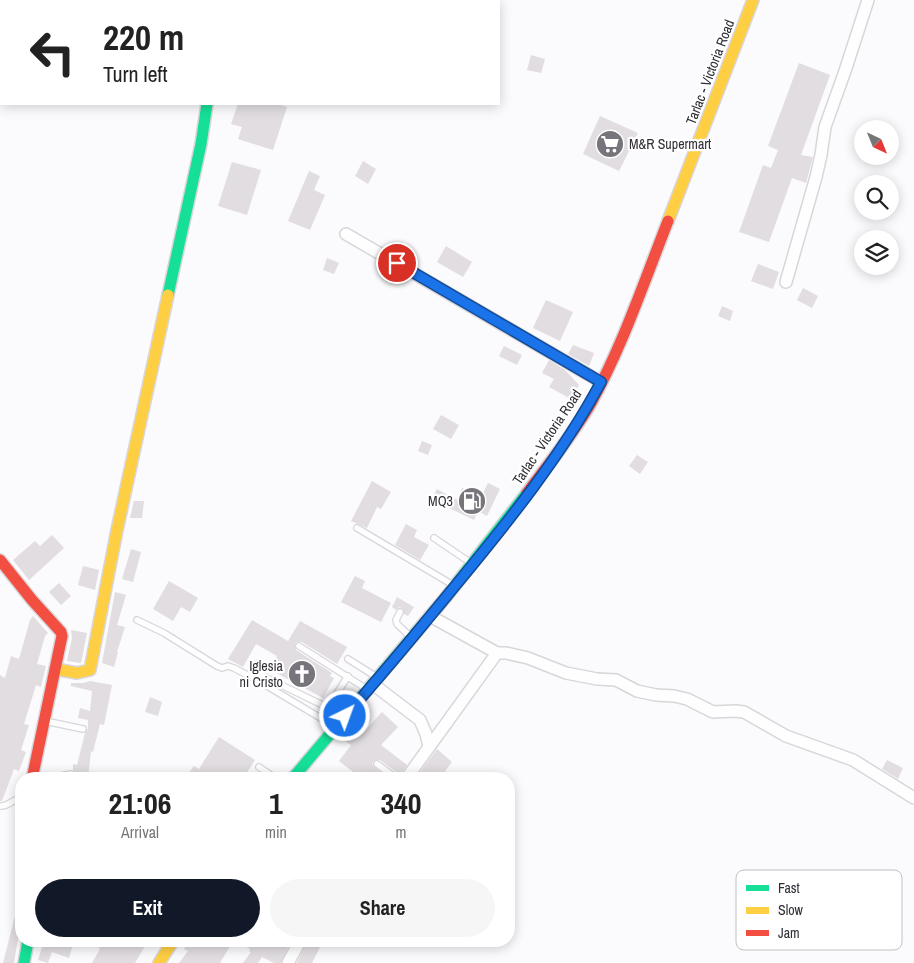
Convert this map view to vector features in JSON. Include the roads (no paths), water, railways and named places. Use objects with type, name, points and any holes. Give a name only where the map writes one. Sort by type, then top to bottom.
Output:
[{"type":"main road","name":"Tarlac - Victoria Road","points":[[298,772],[500,532],[580,421],[601,382],[621,336],[696,151],[753,0]]},
{"type":"main road","points":[[55,669],[80,674],[90,670],[118,520],[179,248],[201,144],[207,105]]},
{"type":"main road","points":[[0,560],[61,632],[33,772]]},
{"type":"main road","points":[[24,963],[27,947]]},
{"type":"main road","points":[[159,963],[169,947]]},
{"type":"street","points":[[786,282],[822,155],[825,127],[868,0]]},
{"type":"street","points":[[346,234],[601,382]]},
{"type":"street","points":[[430,616],[497,653],[528,658],[566,673],[597,679],[616,680],[636,691],[687,699],[713,712],[744,712],[786,736],[853,760],[914,798]]},
{"type":"street","points":[[411,772],[497,653]]},
{"type":"street","points":[[373,685],[420,720],[429,746]]},
{"type":"street","points":[[288,963],[297,947]]},
{"type":"lane","points":[[356,528],[455,586]]},
{"type":"lane","points":[[434,538],[472,565]]},
{"type":"lane","points":[[400,612],[396,620],[397,624],[412,638]]},
{"type":"lane","points":[[137,620],[164,633],[217,666],[234,668],[257,680],[335,728]]},
{"type":"lane","points":[[299,646],[348,676],[373,685]]},
{"type":"lane","points":[[348,659],[373,685]]},
{"type":"lane","points":[[258,663],[260,673],[267,678],[345,716]]},
{"type":"lane","points":[[327,708],[348,676]]},
{"type":"lane","points":[[43,720],[83,729]]},
{"type":"lane","points":[[377,764],[388,772]]},
{"type":"lane","points":[[259,767],[266,772]]},
{"type":"lane","points":[[0,806],[4,806],[15,800]]},
{"type":"place","name":"M&R Supermart","points":[[610,144]]},
{"type":"place","name":"MQ3","points":[[472,501]]},
{"type":"place","name":"Iglesia ni Cristo","points":[[302,674]]}]
